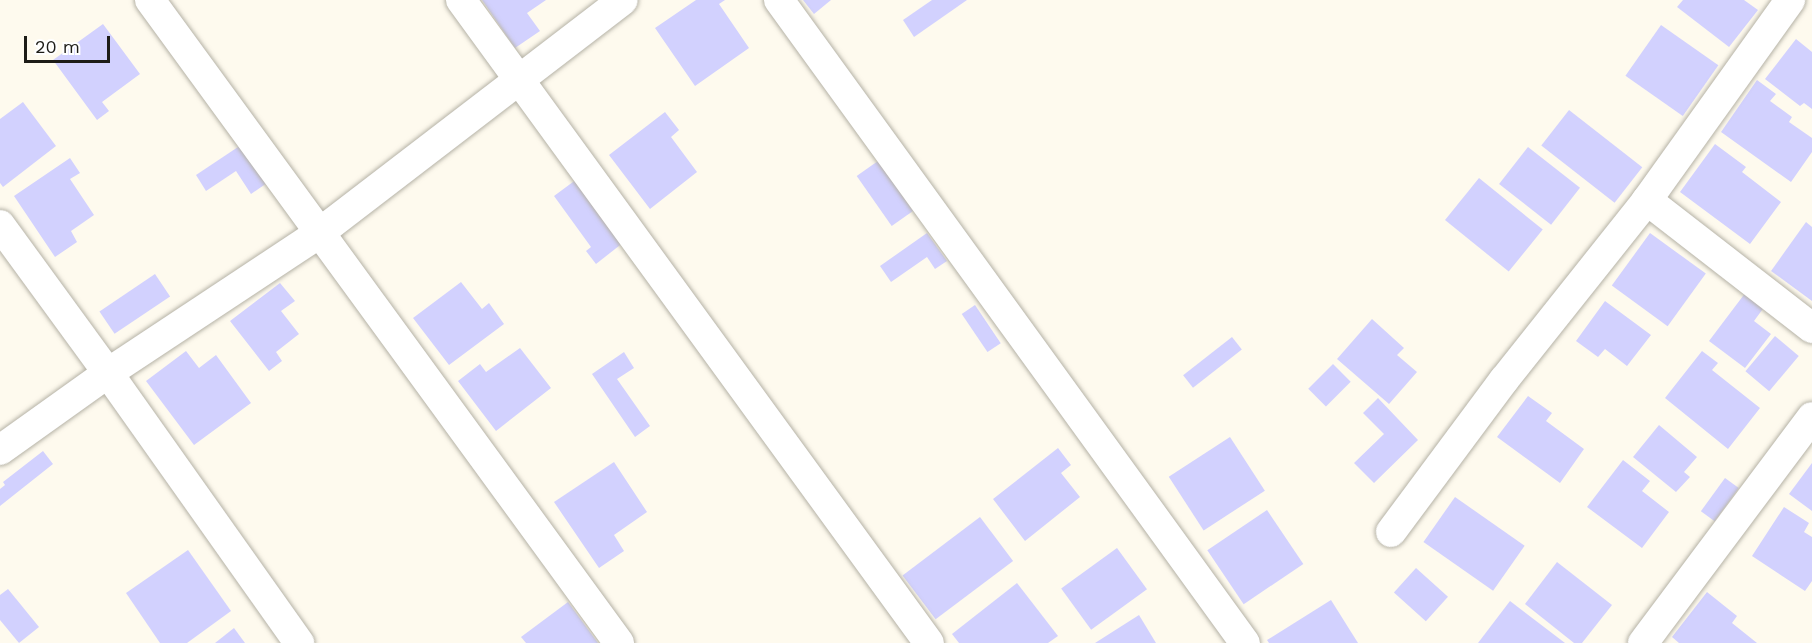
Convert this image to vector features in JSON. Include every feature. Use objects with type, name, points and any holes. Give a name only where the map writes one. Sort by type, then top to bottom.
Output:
[{"type":"street","points":[[150,0],[318,234],[618,643]]},
{"type":"street","points":[[461,0],[520,78],[929,643]]},
{"type":"street","points":[[0,450],[108,373],[318,234],[623,0]]},
{"type":"street","points":[[779,0],[1245,643]]},
{"type":"street","points":[[1390,532],[1504,380],[1647,200],[1790,0]]},
{"type":"street","points":[[1647,200],[1812,328]]},
{"type":"street","points":[[0,225],[299,643]]},
{"type":"street","points":[[1643,643],[1812,417]]},
{"type":"building","points":[[482,0],[546,0],[527,13],[540,31],[515,48]]},
{"type":"building","points":[[696,0],[725,0],[719,4],[749,48],[695,86],[655,28]]},
{"type":"building","points":[[803,0],[831,0],[814,14]]},
{"type":"building","points":[[932,0],[967,0],[914,37],[903,20]]},
{"type":"building","points":[[1683,0],[1744,0],[1758,10],[1729,47],[1677,7]]},
{"type":"building","points":[[103,24],[140,74],[102,102],[109,111],[97,120],[53,60]]},
{"type":"building","points":[[1661,25],[1718,65],[1683,116],[1625,76]]},
{"type":"building","points":[[1796,39],[1812,52],[1812,109],[1804,103],[1800,106],[1765,79]]},
{"type":"building","points":[[1757,80],[1776,94],[1770,101],[1792,117],[1789,122],[1812,138],[1812,152],[1791,182],[1721,132]]},
{"type":"building","points":[[23,102],[56,146],[3,187],[0,183],[0,119]]},
{"type":"building","points":[[1569,110],[1642,167],[1615,203],[1541,145]]},
{"type":"building","points":[[665,112],[679,130],[671,137],[697,172],[650,209],[609,155]]},
{"type":"building","points":[[1715,144],[1746,167],[1742,172],[1781,202],[1750,244],[1680,192]]},
{"type":"building","points":[[241,145],[267,183],[251,194],[236,171],[206,191],[196,175]]},
{"type":"building","points":[[1528,147],[1580,188],[1551,225],[1499,184]]},
{"type":"building","points":[[70,158],[80,173],[70,179],[94,215],[71,231],[77,242],[55,257],[14,196]]},
{"type":"building","points":[[878,161],[913,211],[892,226],[857,176]]},
{"type":"building","points":[[1479,178],[1543,230],[1509,272],[1445,220]]},
{"type":"building","points":[[577,179],[624,242],[596,264],[586,251],[591,247],[554,196]]},
{"type":"building","points":[[1806,222],[1812,227],[1812,301],[1771,271]]},
{"type":"building","points":[[927,233],[947,261],[935,269],[927,257],[891,282],[880,266]]},
{"type":"building","points":[[1650,233],[1706,274],[1668,326],[1612,286]]},
{"type":"building","points":[[155,274],[170,296],[115,334],[99,311]]},
{"type":"building","points":[[461,282],[482,309],[489,303],[504,324],[449,365],[413,318]]},
{"type":"building","points":[[280,283],[295,301],[281,311],[299,334],[276,352],[282,361],[269,371],[230,321]]},
{"type":"building","points":[[1746,292],[1765,306],[1754,321],[1771,334],[1745,368],[1709,341]]},
{"type":"building","points":[[1605,301],[1651,335],[1627,366],[1605,349],[1598,357],[1576,341]]},
{"type":"building","points":[[975,305],[1001,343],[987,352],[962,314]]},
{"type":"building","points":[[1372,319],[1404,348],[1397,355],[1417,372],[1389,404],[1337,359]]},
{"type":"building","points":[[1775,336],[1799,356],[1769,391],[1745,371]]},
{"type":"building","points":[[1232,337],[1242,350],[1193,388],[1183,375]]},
{"type":"building","points":[[520,348],[551,388],[496,431],[458,381],[480,364],[486,372]]},
{"type":"building","points":[[186,351],[199,368],[216,355],[251,403],[194,445],[146,381]]},
{"type":"building","points":[[1702,351],[1718,363],[1712,370],[1760,408],[1728,449],[1665,398]]},
{"type":"building","points":[[624,352],[634,368],[617,379],[650,426],[635,437],[592,374]]},
{"type":"building","points":[[1333,364],[1351,382],[1326,406],[1308,389]]},
{"type":"building","points":[[1528,396],[1552,413],[1546,421],[1584,449],[1560,483],[1497,437]]},
{"type":"building","points":[[1378,398],[1418,440],[1374,483],[1354,463],[1384,434],[1363,413]]},
{"type":"building","points":[[1659,425],[1697,457],[1684,472],[1690,477],[1676,492],[1633,457]]},
{"type":"building","points":[[1230,437],[1265,491],[1204,530],[1169,477]]},
{"type":"building","points":[[1058,448],[1071,465],[1061,473],[1080,497],[1025,541],[993,499]]},
{"type":"building","points":[[43,451],[53,464],[0,506],[0,489],[5,485],[3,482]]},
{"type":"building","points":[[1623,460],[1650,481],[1642,491],[1669,512],[1642,548],[1587,507]]},
{"type":"building","points":[[614,462],[647,512],[614,535],[624,551],[599,568],[554,502]]},
{"type":"building","points":[[1812,463],[1812,511],[1789,494]]},
{"type":"building","points":[[1725,478],[1739,488],[1715,521],[1701,511]]},
{"type":"building","points":[[1455,497],[1525,546],[1493,591],[1423,542]]},
{"type":"building","points":[[1784,507],[1809,523],[1804,532],[1812,537],[1812,581],[1805,591],[1752,556]]},
{"type":"building","points":[[1267,510],[1303,564],[1244,604],[1207,550]]},
{"type":"building","points":[[980,517],[1013,561],[936,619],[903,575]]},
{"type":"building","points":[[1117,548],[1147,589],[1091,630],[1061,589]]},
{"type":"building","points":[[188,550],[231,611],[187,643],[160,643],[126,593]]},
{"type":"building","points":[[1557,562],[1612,605],[1582,643],[1574,643],[1525,604]]},
{"type":"building","points":[[1416,568],[1448,597],[1426,621],[1394,593]]},
{"type":"building","points":[[1017,583],[1058,636],[1048,643],[959,643],[952,634]]},
{"type":"building","points":[[8,589],[39,627],[19,643],[0,620],[0,595]]},
{"type":"building","points":[[1707,592],[1737,616],[1732,623],[1757,643],[1679,643],[1672,637]]},
{"type":"building","points":[[1331,600],[1358,643],[1269,643],[1267,640]]},
{"type":"building","points":[[1510,601],[1565,643],[1478,643]]},
{"type":"building","points":[[568,602],[598,643],[526,643],[521,637]]},
{"type":"building","points":[[1139,615],[1156,643],[1095,643]]},
{"type":"building","points":[[234,628],[245,643],[215,643]]}]
